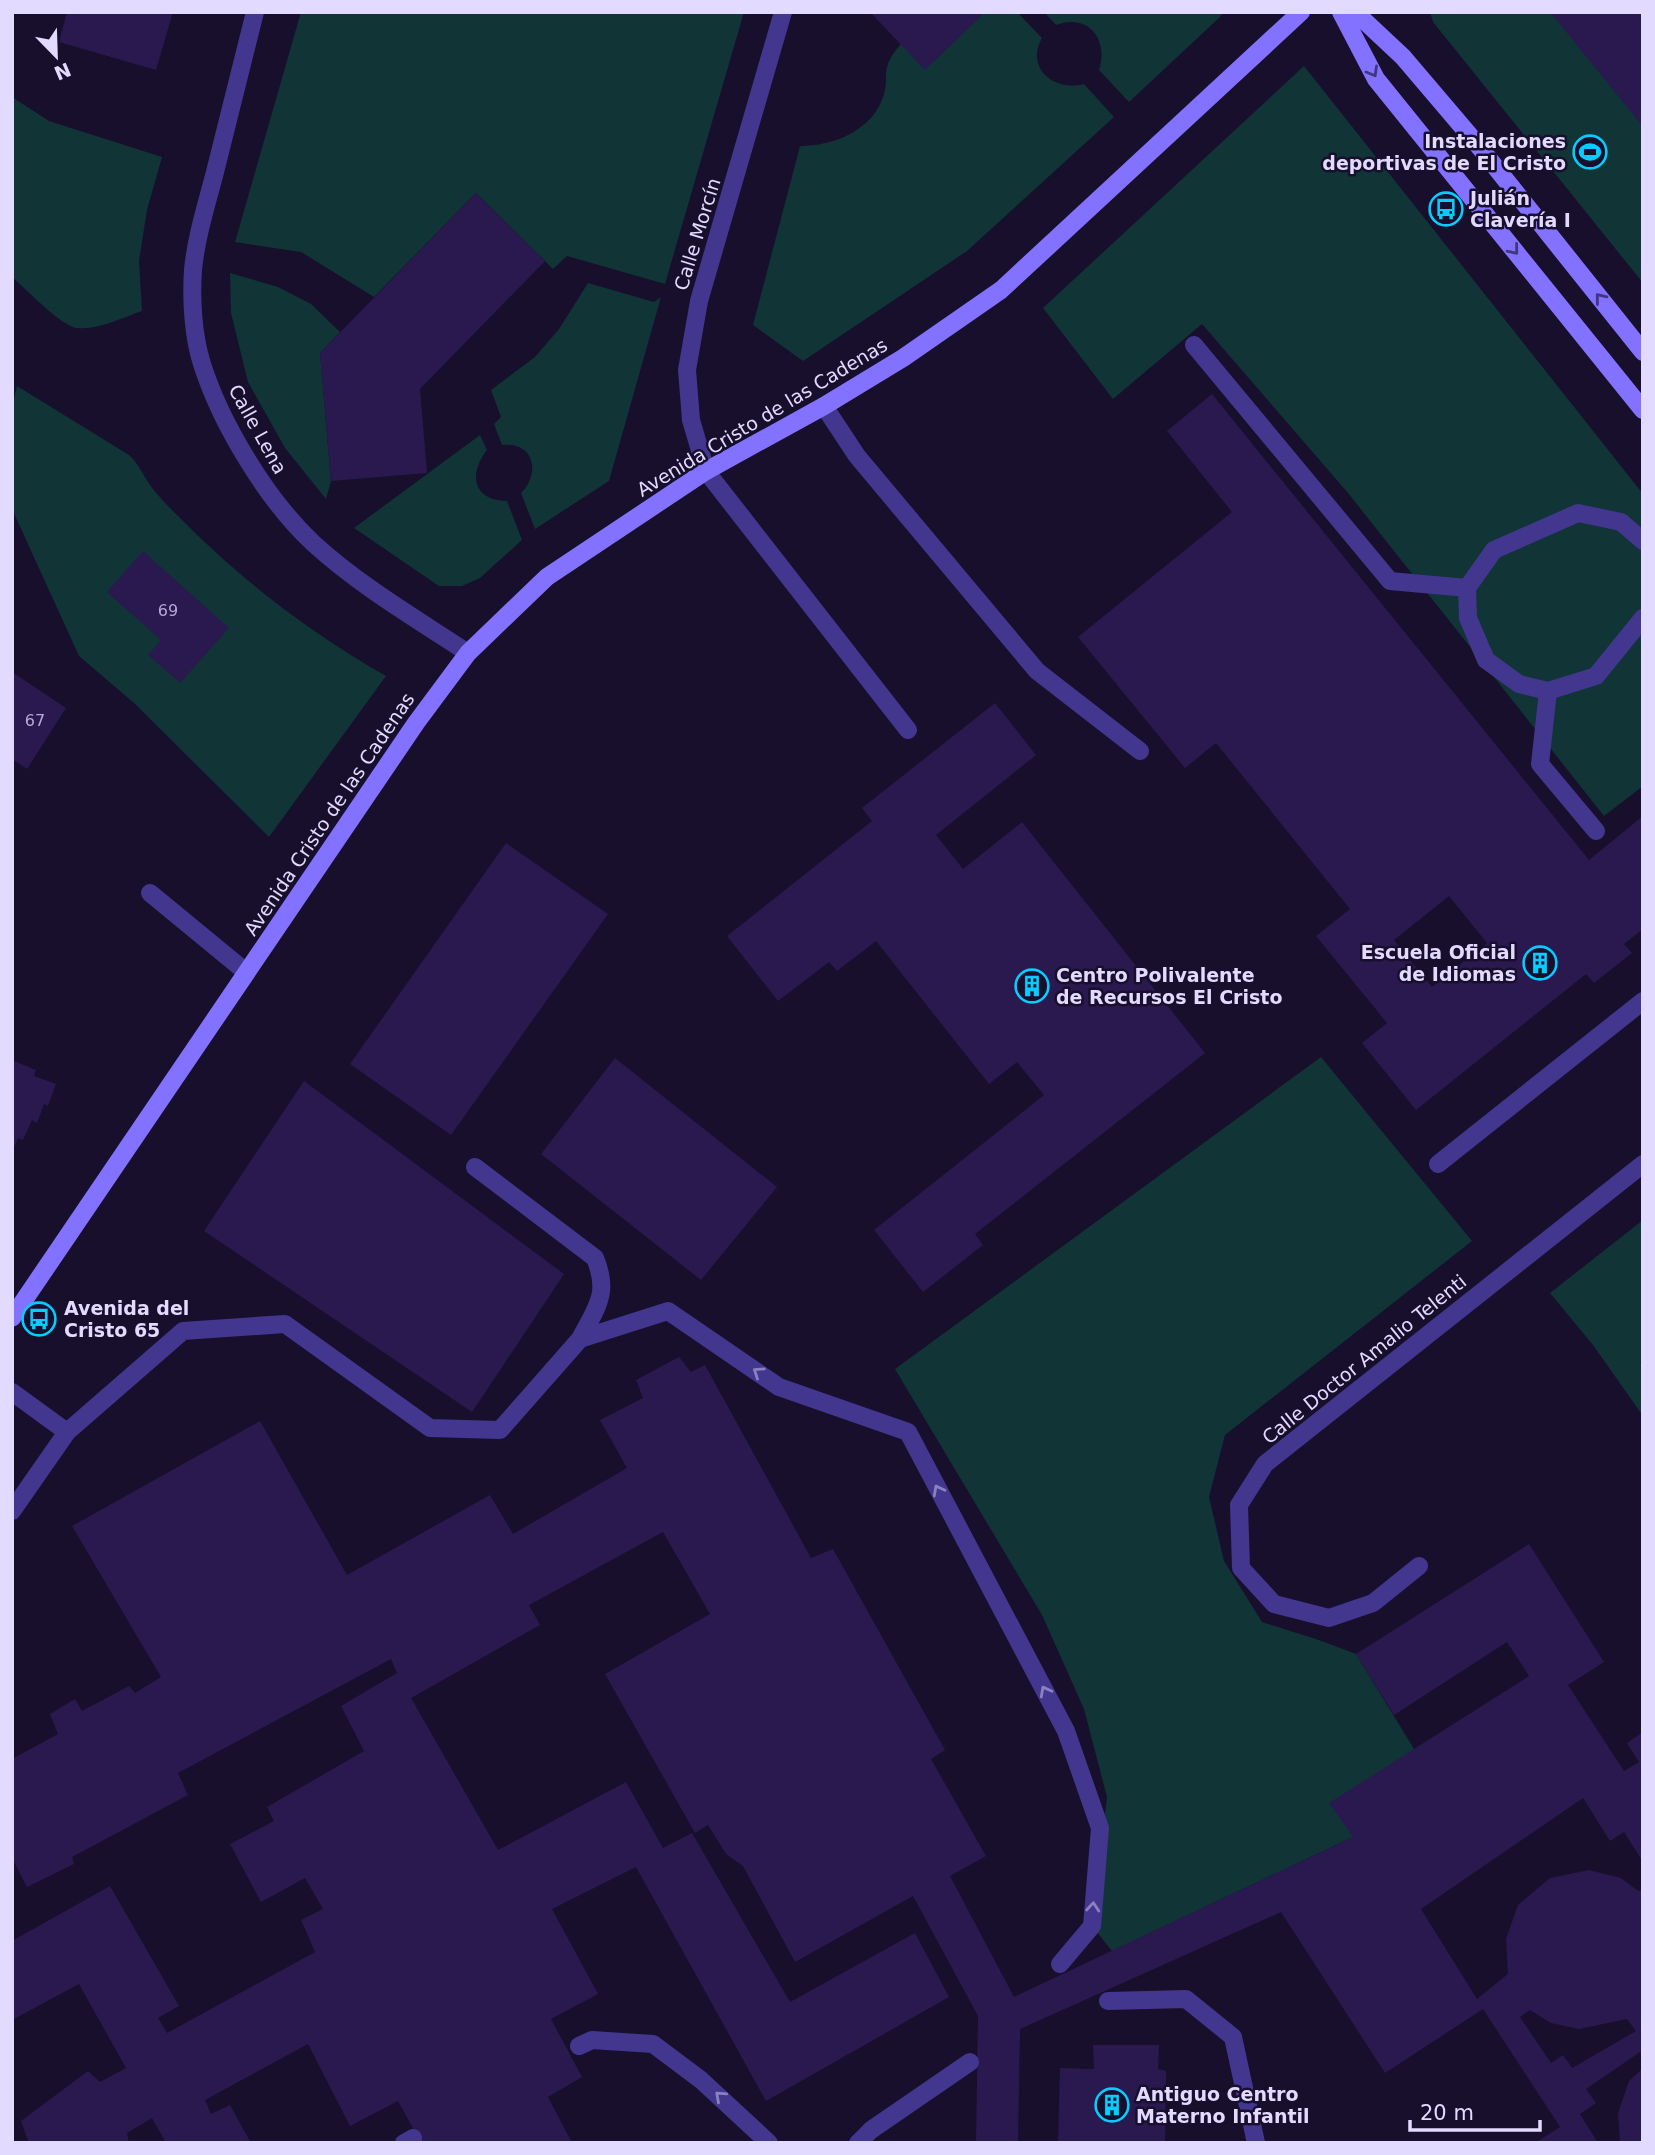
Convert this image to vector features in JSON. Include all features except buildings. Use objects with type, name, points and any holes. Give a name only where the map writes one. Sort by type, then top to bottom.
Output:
[{"type":"street","name":"Calle Lena","points":[[255,12],[193,270],[194,318],[201,362],[217,405],[258,477],[312,542],[366,587],[468,653]]},
{"type":"street","name":"Calle Morcín","points":[[706,471],[691,420],[687,370],[699,301],[783,12]]},
{"type":"street","name":"Avenida Cristo de las Cadenas","points":[[12,1318],[424,712],[468,653],[547,576],[706,471],[903,359],[1001,290],[1301,12]]},
{"type":"street","points":[[1341,12],[1376,79],[1643,410]]},
{"type":"street","points":[[1355,12],[1403,57],[1469,134],[1643,352]]},
{"type":"street","points":[[1194,345],[1390,581],[1466,588]]},
{"type":"street","points":[[824,406],[857,456],[1037,671],[1140,751]]},
{"type":"street","points":[[706,471],[908,730]]},
{"type":"street","points":[[1643,541],[1621,522],[1578,513],[1494,550],[1466,588],[1468,618],[1486,660],[1519,684],[1548,691],[1596,676],[1643,618]]},
{"type":"street","points":[[1548,691],[1540,764],[1596,831]]},
{"type":"street","points":[[150,893],[246,972]]},
{"type":"street","points":[[1438,1164],[1643,1001]]},
{"type":"street","name":"Calle Doctor Amalio Telenti","points":[[1419,1566],[1373,1603],[1329,1618],[1274,1604],[1241,1568],[1238,1505],[1265,1464],[1643,1164]]},
{"type":"street","points":[[12,1511],[67,1432],[183,1331],[285,1324],[430,1427],[500,1430],[580,1339],[602,1296],[602,1275],[595,1258],[475,1167]]},
{"type":"street","points":[[580,1339],[668,1311],[779,1387],[908,1432],[1066,1731],[1100,1828],[1092,1926],[1060,1964]]},
{"type":"street","points":[[12,1392],[67,1432]]},
{"type":"street","points":[[1108,2001],[1186,1999],[1233,2037],[1256,2143]]},
{"type":"street","points":[[579,2046],[592,2040],[653,2044],[701,2080],[769,2143]]},
{"type":"street","points":[[858,2143],[871,2130],[970,2062]]},
{"type":"green space","points":[[301,12],[744,12],[665,284],[567,256],[553,269],[476,193],[374,297],[301,252],[235,242]]},
{"type":"green space","points":[[985,12],[1017,12],[1042,38],[1037,59],[1045,75],[1062,84],[1084,84],[1114,117],[967,251],[803,361],[753,325],[800,146],[837,140],[859,129],[868,121],[882,100],[889,61],[901,44],[925,69]]},
{"type":"green space","points":[[1044,12],[1223,12],[1129,102],[1099,70],[1101,48],[1093,31],[1078,23],[1056,25]]},
{"type":"green space","name":"Instalaciones deportivas de El Cristo","points":[[1430,12],[1643,12],[1643,283],[1433,22]]},
{"type":"green space","points":[[1304,66],[1643,494],[1643,786],[1604,816],[1348,493],[1202,324],[1113,399],[1043,308]]},
{"type":"green space","points":[[12,97],[49,121],[162,157],[147,210],[139,261],[142,311],[102,325],[77,328],[53,314],[12,277]]},
{"type":"green space","points":[[230,273],[278,287],[311,304],[340,332],[320,353],[331,481],[326,499],[285,448],[248,382],[231,313]]},
{"type":"green space","points":[[588,283],[654,302],[661,297],[609,481],[535,529],[521,493],[531,476],[531,460],[521,448],[502,445],[494,424],[501,417],[491,390],[535,357],[559,329]]},
{"type":"green space","points":[[17,386],[129,455],[165,503],[249,582],[328,640],[386,676],[269,837],[134,703],[79,656],[12,509],[12,406]]},
{"type":"green space","points":[[480,435],[487,450],[477,468],[477,485],[487,496],[507,501],[522,540],[480,578],[462,586],[439,586],[354,528]]},
{"type":"green space","points":[[1321,1057],[1472,1241],[1225,1435],[1209,1497],[1224,1561],[1262,1622],[1356,1654],[1414,1749],[1353,1837],[1112,1951],[1092,1926],[1107,1797],[1084,1709],[1042,1615],[895,1369]]},
{"type":"green space","points":[[1643,1220],[1643,1360],[1639,1363],[1643,1362],[1643,1416],[1593,1345],[1550,1293]]},
{"type":"place","name":"Instalaciones deportivas de El Cristo","points":[[1590,152]]},
{"type":"place","name":"Julián Clavería I","points":[[1446,209]]},
{"type":"place","name":"Escuela Oficial de Idiomas","points":[[1540,963]]},
{"type":"place","name":"Centro Polivalente de Recursos El Cristo","points":[[1032,986]]},
{"type":"place","name":"Avenida del Cristo 65","points":[[39,1319]]},
{"type":"place","name":"Antiguo Centro Materno Infantil","points":[[1112,2105]]}]
